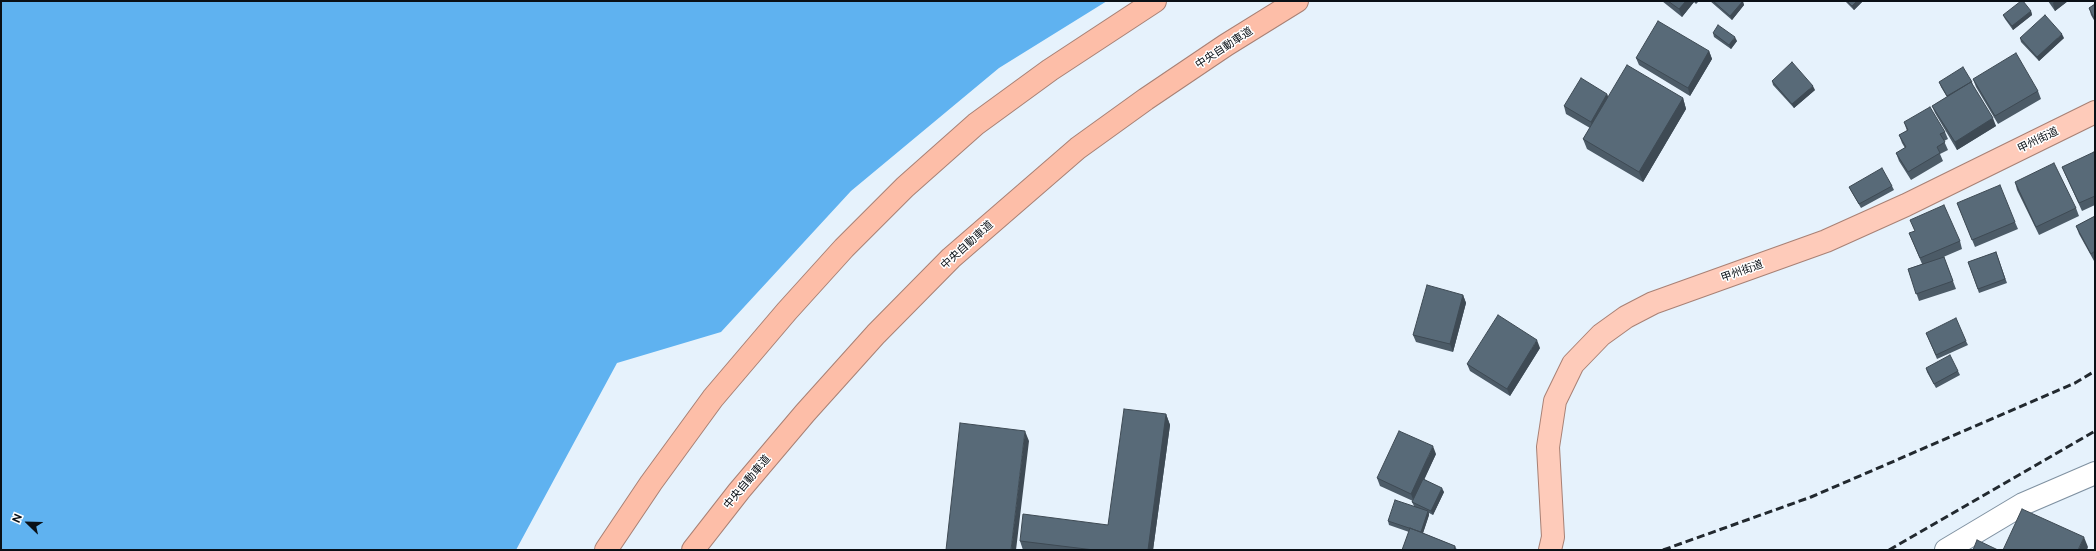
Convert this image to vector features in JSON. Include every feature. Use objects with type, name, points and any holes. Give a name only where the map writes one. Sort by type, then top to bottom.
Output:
[{"type":"highway","points":[[606,550],[651,483],[713,398],[844,248],[905,187],[976,124],[1050,70],[1155,1]]},
{"type":"highway","name":"中央自動車道","points":[[693,550],[739,491],[805,413],[876,334],[951,258],[1078,148],[1219,50],[1297,1]]},
{"type":"highway","name":"甲州街道","points":[[1550,550],[1553,537],[1548,447],[1555,401],[1573,364],[1601,335],[1626,317],[1654,303],[1826,241],[1906,205],[2095,112]]},
{"type":"street","points":[[1946,550],[2022,504],[2095,473]]},
{"type":"shaded area","points":[[1,1],[1107,1],[999,68],[851,191],[721,332],[617,363],[516,550],[1,550]]},
{"type":"building","points":[[1668,1],[1686,1],[1679,9]]},
{"type":"building","points":[[1713,1],[1743,1],[1730,16]]},
{"type":"building","points":[[1847,1],[1857,1],[1852,6]]},
{"type":"building","points":[[2023,1],[2031,11],[2012,26],[2003,15]]},
{"type":"building","points":[[2095,4],[2095,20],[2089,8]]},
{"type":"building","points":[[2045,15],[2062,34],[2037,57],[2020,38]]},
{"type":"building","points":[[1658,21],[1709,51],[1688,88],[1636,58]]},
{"type":"building","points":[[1718,25],[1735,37],[1729,45],[1713,33]]},
{"type":"building","points":[[2016,53],[2038,91],[1995,116],[1973,79]]},
{"type":"building","points":[[1792,62],[1813,86],[1792,104],[1772,81]]},
{"type":"building","points":[[1627,65],[1683,98],[1639,172],[1583,139]]},
{"type":"building","points":[[1963,67],[1972,82],[1947,96],[1939,82]]},
{"type":"building","points":[[1581,78],[1607,94],[1591,122],[1564,106]]},
{"type":"building","points":[[1971,82],[1993,118],[1955,142],[1932,106]]},
{"type":"building","points":[[1930,107],[1945,132],[1940,134],[1945,142],[1937,147],[1940,153],[1908,172],[1896,153],[1906,147],[1899,135],[1908,130],[1904,122]]},
{"type":"building","points":[[2094,152],[2095,196],[2079,203],[2062,167]]},
{"type":"building","points":[[2054,163],[2076,208],[2036,227],[2015,182]]},
{"type":"building","points":[[1882,168],[1892,186],[1859,204],[1849,187]]},
{"type":"building","points":[[2000,185],[2015,222],[1972,240],[1957,203]]},
{"type":"building","points":[[1944,205],[1960,241],[1920,258],[1909,233],[1915,231],[1910,220]]},
{"type":"building","points":[[2095,216],[2095,251],[2091,254],[2076,226]]},
{"type":"building","points":[[1996,252],[2005,279],[1978,289],[1968,262]]},
{"type":"building","points":[[1944,257],[1953,281],[1916,294],[1908,269]]},
{"type":"building","points":[[1427,285],[1463,295],[1450,344],[1413,335]]},
{"type":"building","points":[[1498,315],[1537,340],[1507,389],[1467,364]]},
{"type":"building","points":[[1956,318],[1966,341],[1936,355],[1926,333]]},
{"type":"building","points":[[1950,355],[1958,371],[1934,384],[1926,368]]},
{"type":"building","points":[[1124,409],[1166,414],[1148,550],[1094,550],[1020,541],[1023,514],[1108,525]]},
{"type":"building","points":[[960,423],[1025,431],[1011,550],[946,550]]},
{"type":"building","points":[[1399,431],[1433,446],[1411,494],[1377,478]]},
{"type":"building","points":[[1423,479],[1442,488],[1431,511],[1412,502]]},
{"type":"building","points":[[1395,500],[1428,511],[1421,532],[1388,521]]},
{"type":"building","points":[[2022,509],[2084,537],[2078,550],[2003,550]]},
{"type":"building","points":[[1410,528],[1455,546],[1454,550],[1402,550]]},
{"type":"building","points":[[1977,540],[1998,550],[1973,550]]},
{"type":"railway","points":[[1663,550],[1811,497],[2075,383],[2095,371]]},
{"type":"railway","points":[[1889,550],[2095,431]]}]
